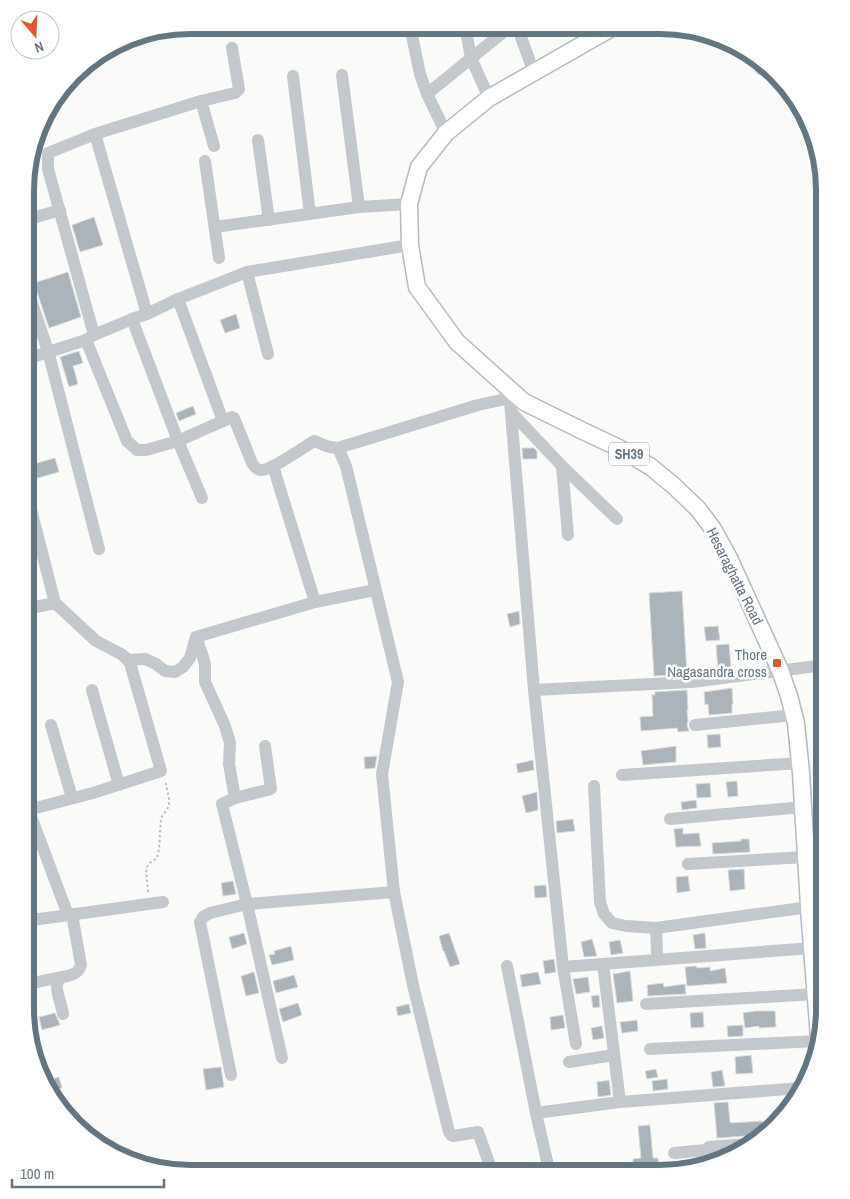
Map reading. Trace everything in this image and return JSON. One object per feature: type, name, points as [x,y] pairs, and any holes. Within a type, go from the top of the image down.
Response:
[{"type":"main road","name":"Hesaraghatta Road","points":[[600,34],[489,98],[446,134],[419,168],[409,204],[410,245],[417,287],[457,342],[510,394],[582,432],[619,448],[651,467],[698,509],[713,529],[729,558],[780,670],[794,715],[800,763],[816,994]]},
{"type":"street","points":[[412,34],[420,74],[427,94],[446,134]]},
{"type":"street","points":[[467,34],[471,58],[489,98]]},
{"type":"street","points":[[427,94],[501,34]]},
{"type":"street","points":[[519,34],[534,73]]},
{"type":"street","points":[[232,48],[239,89],[235,93],[201,101],[95,134],[48,153],[48,169],[60,210],[90,338],[127,441],[137,450],[146,450],[178,440],[229,418],[234,418],[252,463],[260,470],[273,466],[314,441],[330,448],[338,448],[510,394],[534,690],[563,967],[576,1044]]},
{"type":"street","points":[[342,75],[359,207]]},
{"type":"street","points":[[294,76],[310,214]]},
{"type":"street","points":[[201,101],[214,146]]},
{"type":"street","points":[[95,134],[146,314]]},
{"type":"street","points":[[258,140],[269,220]]},
{"type":"street","points":[[205,161],[219,258]]},
{"type":"street","points":[[215,227],[359,207],[409,204]]},
{"type":"street","points":[[34,218],[60,210]]},
{"type":"street","points":[[34,356],[90,338],[178,299],[247,272],[410,245]]},
{"type":"street","points":[[247,272],[268,354]]},
{"type":"street","points":[[178,299],[223,421]]},
{"type":"street","points":[[34,309],[48,351],[100,549]]},
{"type":"street","points":[[132,319],[202,498]]},
{"type":"street","points":[[511,412],[562,466],[617,519]]},
{"type":"street","points":[[338,448],[346,466],[398,682],[382,774],[394,892],[413,985],[450,1135],[478,1132],[490,1165]]},
{"type":"street","points":[[273,466],[315,602]]},
{"type":"street","points":[[562,466],[568,535]]},
{"type":"street","points":[[34,521],[55,603],[96,641],[121,654],[130,663],[160,772],[72,798],[34,805]]},
{"type":"street","points":[[196,637],[315,602],[375,590]]},
{"type":"street","points":[[34,607],[55,603]]},
{"type":"street","points":[[128,660],[145,660],[156,664],[165,671],[175,672],[183,667],[190,658],[196,637]]},
{"type":"street","points":[[196,637],[205,664],[205,682],[230,743],[229,764],[235,798]]},
{"type":"street","points":[[534,690],[692,682],[816,666]]},
{"type":"street","points":[[92,690],[119,785]]},
{"type":"street","points":[[695,726],[794,715]]},
{"type":"street","points":[[51,725],[72,798]]},
{"type":"street","points":[[265,746],[271,790],[235,798],[222,804],[282,1058]]},
{"type":"street","points":[[622,775],[800,763]]},
{"type":"street","points":[[594,786],[600,902],[604,914],[612,923],[656,928],[809,907]]},
{"type":"street","points":[[670,819],[803,807]]},
{"type":"street","points":[[34,824],[70,914],[81,965],[75,974],[34,983]]},
{"type":"street","points":[[688,864],[806,857]]},
{"type":"street","points":[[232,1075],[200,922],[203,917],[210,913],[247,904],[394,892]]},
{"type":"street","points":[[34,919],[156,903]]},
{"type":"street","points":[[656,928],[657,952]]},
{"type":"street","points":[[563,967],[812,948]]},
{"type":"street","points":[[603,964],[620,1102]]},
{"type":"street","points":[[507,966],[548,1165]]},
{"type":"street","points":[[61,977],[56,986],[64,1014]]},
{"type":"street","points":[[646,1004],[816,994]]},
{"type":"street","points":[[650,1050],[812,1041]]},
{"type":"street","points":[[569,1062],[614,1055]]},
{"type":"street","points":[[536,1113],[620,1102],[794,1089]]},
{"type":"street","points":[[674,1153],[737,1145]]},
{"type":"street","points":[[706,1150],[706,1158]]},
{"type":"path","points":[[156,903],[146,868],[157,858],[161,818],[169,806],[168,791],[160,772]]},
{"type":"building","points":[[94,217],[103,245],[80,252],[72,225]]},
{"type":"building","points":[[68,272],[81,317],[49,328],[34,283]]},
{"type":"building","points":[[236,314],[240,328],[225,333],[220,320]]},
{"type":"building","points":[[79,351],[83,363],[73,366],[78,384],[69,387],[60,357]]},
{"type":"building","points":[[193,406],[196,414],[179,421],[176,413]]},
{"type":"building","points":[[522,448],[534,448],[537,451],[537,459],[523,459]]},
{"type":"building","points":[[55,458],[59,472],[34,479],[34,464]]},
{"type":"building","points":[[682,591],[687,674],[654,676],[649,593]]},
{"type":"building","points":[[519,611],[520,624],[510,627],[507,614]]},
{"type":"building","points":[[718,626],[720,640],[706,641],[704,627]]},
{"type":"building","points":[[729,644],[731,668],[718,670],[716,645]]},
{"type":"building","points":[[732,688],[732,713],[709,715],[708,704],[705,705],[704,692]]},
{"type":"building","points":[[687,690],[687,725],[689,731],[678,732],[677,728],[641,731],[640,717],[653,716],[652,695],[655,695],[655,692]]},
{"type":"building","points":[[720,734],[721,747],[708,748],[707,735]]},
{"type":"building","points":[[676,746],[676,762],[643,765],[641,751]]},
{"type":"building","points":[[377,756],[375,768],[365,769],[364,757]]},
{"type":"building","points":[[533,760],[534,770],[518,773],[516,764]]},
{"type":"building","points":[[737,781],[738,796],[728,797],[726,782]]},
{"type":"building","points":[[710,783],[711,797],[697,798],[696,784]]},
{"type":"building","points":[[537,792],[538,810],[526,813],[522,796]]},
{"type":"building","points":[[696,800],[697,808],[682,810],[681,802]]},
{"type":"building","points":[[573,819],[575,831],[557,833],[556,821]]},
{"type":"building","points":[[683,828],[683,834],[699,833],[701,846],[676,847],[674,829]]},
{"type":"building","points":[[741,839],[749,839],[750,852],[713,854],[712,843],[741,841]]},
{"type":"building","points":[[744,869],[745,889],[730,891],[728,870]]},
{"type":"building","points":[[688,876],[690,891],[677,893],[676,877]]},
{"type":"building","points":[[233,881],[236,894],[223,896],[221,883]]},
{"type":"building","points":[[546,885],[547,897],[535,898],[534,886]]},
{"type":"building","points":[[244,933],[247,944],[232,949],[229,937]]},
{"type":"building","points":[[449,933],[460,964],[450,967],[439,936]]},
{"type":"building","points":[[705,933],[706,948],[695,949],[693,935]]},
{"type":"building","points":[[592,939],[597,956],[584,957],[581,942]]},
{"type":"building","points":[[620,940],[623,953],[611,955],[609,942]]},
{"type":"building","points":[[291,946],[294,960],[272,965],[269,955],[275,954],[274,951]]},
{"type":"building","points":[[554,959],[556,972],[545,974],[543,961]]},
{"type":"building","points":[[696,966],[697,968],[710,967],[710,971],[725,968],[727,983],[687,986],[685,967]]},
{"type":"building","points":[[630,971],[633,1001],[617,1003],[613,974]]},
{"type":"building","points":[[254,972],[259,993],[246,996],[241,976]]},
{"type":"building","points":[[538,972],[541,984],[522,987],[520,975]]},
{"type":"building","points":[[294,975],[298,987],[276,993],[273,981]]},
{"type":"building","points":[[588,977],[590,992],[576,994],[573,979]]},
{"type":"building","points":[[663,983],[664,987],[685,984],[686,994],[648,996],[647,985]]},
{"type":"building","points":[[599,995],[600,1007],[593,1008],[591,996]]},
{"type":"building","points":[[298,1003],[302,1015],[283,1022],[279,1009]]},
{"type":"building","points":[[409,1004],[411,1013],[398,1016],[396,1007]]},
{"type":"building","points":[[775,1011],[776,1027],[759,1028],[759,1026],[745,1028],[743,1013]]},
{"type":"building","points":[[703,1012],[704,1027],[691,1028],[690,1013]]},
{"type":"building","points":[[55,1013],[60,1025],[42,1030],[39,1017]]},
{"type":"building","points":[[563,1015],[565,1028],[551,1030],[550,1017]]},
{"type":"building","points":[[637,1020],[638,1031],[622,1033],[620,1022]]},
{"type":"building","points":[[743,1025],[743,1036],[728,1037],[727,1026]]},
{"type":"building","points":[[602,1026],[604,1038],[593,1040],[591,1028]]},
{"type":"building","points":[[751,1055],[753,1073],[736,1074],[735,1057]]},
{"type":"building","points":[[221,1067],[224,1087],[206,1090],[203,1069]]},
{"type":"building","points":[[656,1069],[658,1077],[647,1079],[645,1071]]},
{"type":"building","points":[[722,1070],[725,1086],[713,1087],[711,1072]]},
{"type":"building","points":[[59,1077],[62,1088],[56,1090],[51,1079]]},
{"type":"building","points":[[667,1079],[668,1089],[653,1091],[652,1081]]},
{"type":"building","points":[[609,1080],[611,1095],[598,1097],[597,1082]]},
{"type":"building","points":[[728,1102],[731,1123],[762,1121],[763,1126],[750,1137],[717,1138],[714,1103]]},
{"type":"building","points":[[650,1125],[653,1158],[658,1158],[659,1165],[633,1165],[633,1159],[641,1158],[638,1126]]},
{"type":"place","name":"Thore Nagasandra cross","points":[[777,663]]}]
